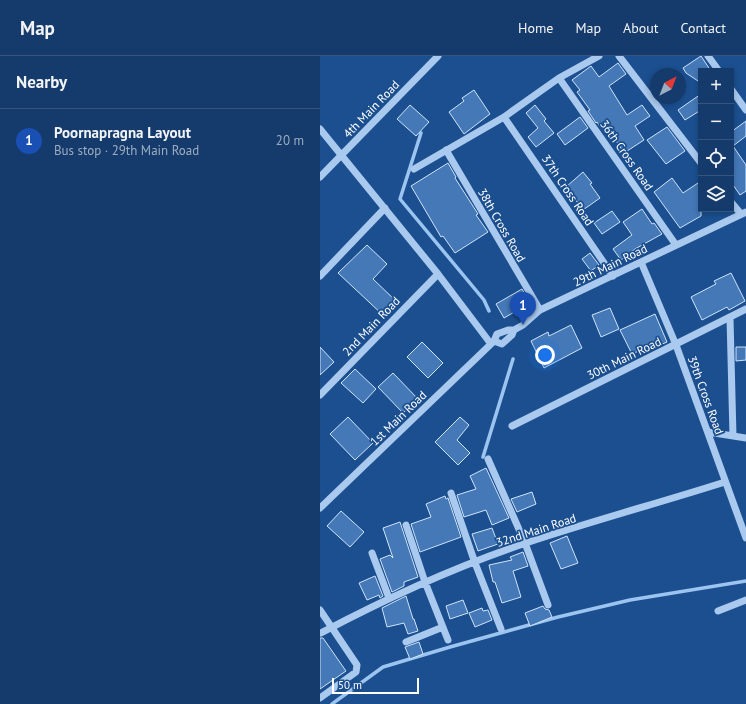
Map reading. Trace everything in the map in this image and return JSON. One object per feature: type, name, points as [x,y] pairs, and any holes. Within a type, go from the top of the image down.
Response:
[{"type":"street","name":"4th Main Road","points":[[320,177],[438,56]]},
{"type":"street","points":[[414,169],[504,117],[559,78],[599,56]]},
{"type":"street","points":[[619,56],[698,159]]},
{"type":"street","points":[[708,56],[717,68]]},
{"type":"street","name":"36th Cross Road","points":[[559,78],[676,245]]},
{"type":"street","points":[[734,92],[746,110]]},
{"type":"street","name":"37th Cross Road","points":[[504,117],[613,276]]},
{"type":"street","points":[[320,129],[493,342]]},
{"type":"street","name":"38th Cross Road","points":[[446,150],[540,310]]},
{"type":"street","points":[[734,205],[743,213]]},
{"type":"street","points":[[320,276],[385,208]]},
{"type":"street","name":"29th Main Road","points":[[493,342],[502,344],[512,335],[514,330],[523,325],[540,310],[743,213]]},
{"type":"street","name":"39th Cross Road","points":[[641,262],[676,345],[746,538]]},
{"type":"street","name":"2nd Main Road","points":[[320,394],[438,274]]},
{"type":"street","name":"30th Main Road","points":[[512,426],[746,309]]},
{"type":"street","points":[[730,318],[733,436]]},
{"type":"street","name":"1st Main Road","points":[[320,508],[493,342]]},
{"type":"street","points":[[708,432],[746,438]]},
{"type":"street","points":[[488,459],[525,543],[548,605]]},
{"type":"street","name":"32nd Main Road","points":[[321,633],[360,612],[425,582],[525,543],[725,482]]},
{"type":"street","points":[[452,493],[474,563],[501,628]]},
{"type":"street","points":[[406,525],[425,582],[448,640]]},
{"type":"street","points":[[372,553],[389,598]]},
{"type":"street","points":[[718,611],[746,600]]},
{"type":"street","points":[[320,610],[357,665],[358,669],[320,698]]},
{"type":"street","points":[[406,642],[442,627]]},
{"type":"building","points":[[701,56],[709,68],[698,68],[698,81],[686,73],[686,68],[683,68]]},
{"type":"building","points":[[618,63],[626,74],[609,86],[627,115],[642,105],[650,116],[635,126],[644,140],[624,153],[606,125],[601,128],[597,122],[596,123],[588,111],[590,110],[577,92],[580,90],[572,80],[591,66],[599,77]]},
{"type":"building","points":[[474,90],[490,114],[464,134],[449,112],[464,101],[462,98]]},
{"type":"building","points":[[698,96],[698,112],[685,120],[678,110]]},
{"type":"building","points":[[410,105],[429,122],[416,136],[397,119]]},
{"type":"building","points":[[535,105],[546,119],[544,121],[554,133],[536,147],[528,137],[538,128],[526,113]]},
{"type":"building","points":[[580,117],[588,128],[565,145],[557,134]]},
{"type":"building","points":[[746,121],[746,136],[734,145],[734,140],[734,130]]},
{"type":"building","points":[[667,127],[685,151],[666,164],[647,140]]},
{"type":"building","points":[[734,147],[746,165],[746,191],[740,195],[734,186]]},
{"type":"building","points":[[448,163],[456,177],[455,178],[478,214],[476,215],[488,232],[455,253],[443,236],[441,237],[411,186]]},
{"type":"building","points":[[583,172],[592,183],[590,184],[600,198],[583,210],[566,187]]},
{"type":"building","points":[[672,178],[683,193],[698,183],[698,212],[701,212],[701,216],[680,228],[654,192]]},
{"type":"building","points":[[642,209],[652,224],[654,223],[662,234],[635,249],[621,260],[613,249],[632,235],[623,222]]},
{"type":"building","points":[[612,211],[620,222],[602,234],[594,223]]},
{"type":"building","points":[[367,245],[387,264],[373,279],[398,303],[385,317],[338,273]]},
{"type":"building","points":[[590,253],[599,265],[591,271],[582,259]]},
{"type":"building","points":[[731,273],[745,301],[729,310],[727,307],[702,320],[691,297],[716,284],[714,281]]},
{"type":"building","points":[[522,289],[530,303],[504,318],[496,304]]},
{"type":"building","points":[[610,308],[619,329],[601,337],[592,315]]},
{"type":"building","points":[[655,314],[667,342],[653,348],[652,345],[632,354],[620,330]]},
{"type":"building","points":[[571,325],[582,348],[544,368],[531,341],[548,332],[549,336]]},
{"type":"building","points":[[422,342],[443,363],[428,378],[407,357]]},
{"type":"building","points":[[320,347],[334,362],[320,375]]},
{"type":"building","points":[[736,347],[746,347],[746,360],[736,361]]},
{"type":"building","points":[[355,369],[376,389],[363,403],[341,383]]},
{"type":"building","points":[[393,373],[418,399],[403,413],[378,387]]},
{"type":"building","points":[[348,417],[373,443],[355,460],[330,434]]},
{"type":"building","points":[[460,417],[469,425],[457,440],[470,453],[458,465],[435,442]]},
{"type":"building","points":[[486,468],[509,518],[492,525],[486,510],[464,517],[457,495],[476,489],[470,476]]},
{"type":"building","points":[[532,492],[536,504],[517,512],[511,499]]},
{"type":"building","points":[[445,496],[446,499],[448,498],[461,537],[420,552],[411,524],[431,517],[426,504]]},
{"type":"building","points":[[341,511],[364,532],[350,547],[327,526]]},
{"type":"building","points":[[400,522],[418,577],[404,582],[404,586],[392,592],[380,559],[390,555],[393,558],[383,528]]},
{"type":"building","points":[[492,528],[498,544],[478,551],[472,534]]},
{"type":"building","points":[[567,536],[578,563],[561,569],[550,543]]},
{"type":"building","points":[[523,552],[528,566],[513,571],[521,597],[502,603],[495,582],[493,582],[489,565],[512,560],[510,557]]},
{"type":"building","points":[[375,576],[383,596],[380,598],[379,595],[367,600],[359,583]]},
{"type":"building","points":[[406,596],[418,631],[408,634],[404,623],[387,627],[382,608]]},
{"type":"building","points":[[463,600],[468,613],[450,619],[446,606]]},
{"type":"building","points":[[543,606],[545,609],[549,610],[552,617],[530,626],[525,613]]},
{"type":"building","points":[[482,608],[483,611],[488,610],[492,620],[475,627],[469,613]]},
{"type":"building","points":[[320,638],[323,638],[346,671],[320,689]]},
{"type":"building","points":[[419,642],[423,654],[410,659],[405,647]]},
{"type":"waterway","points":[[421,133],[400,199],[484,300],[489,311]]},
{"type":"waterway","points":[[483,457],[513,359]]},
{"type":"waterway","points":[[332,704],[383,667],[450,647],[558,617],[630,600],[746,581]]},
{"type":"place","name":"Poornapragna Layout","points":[[523,325]]}]
